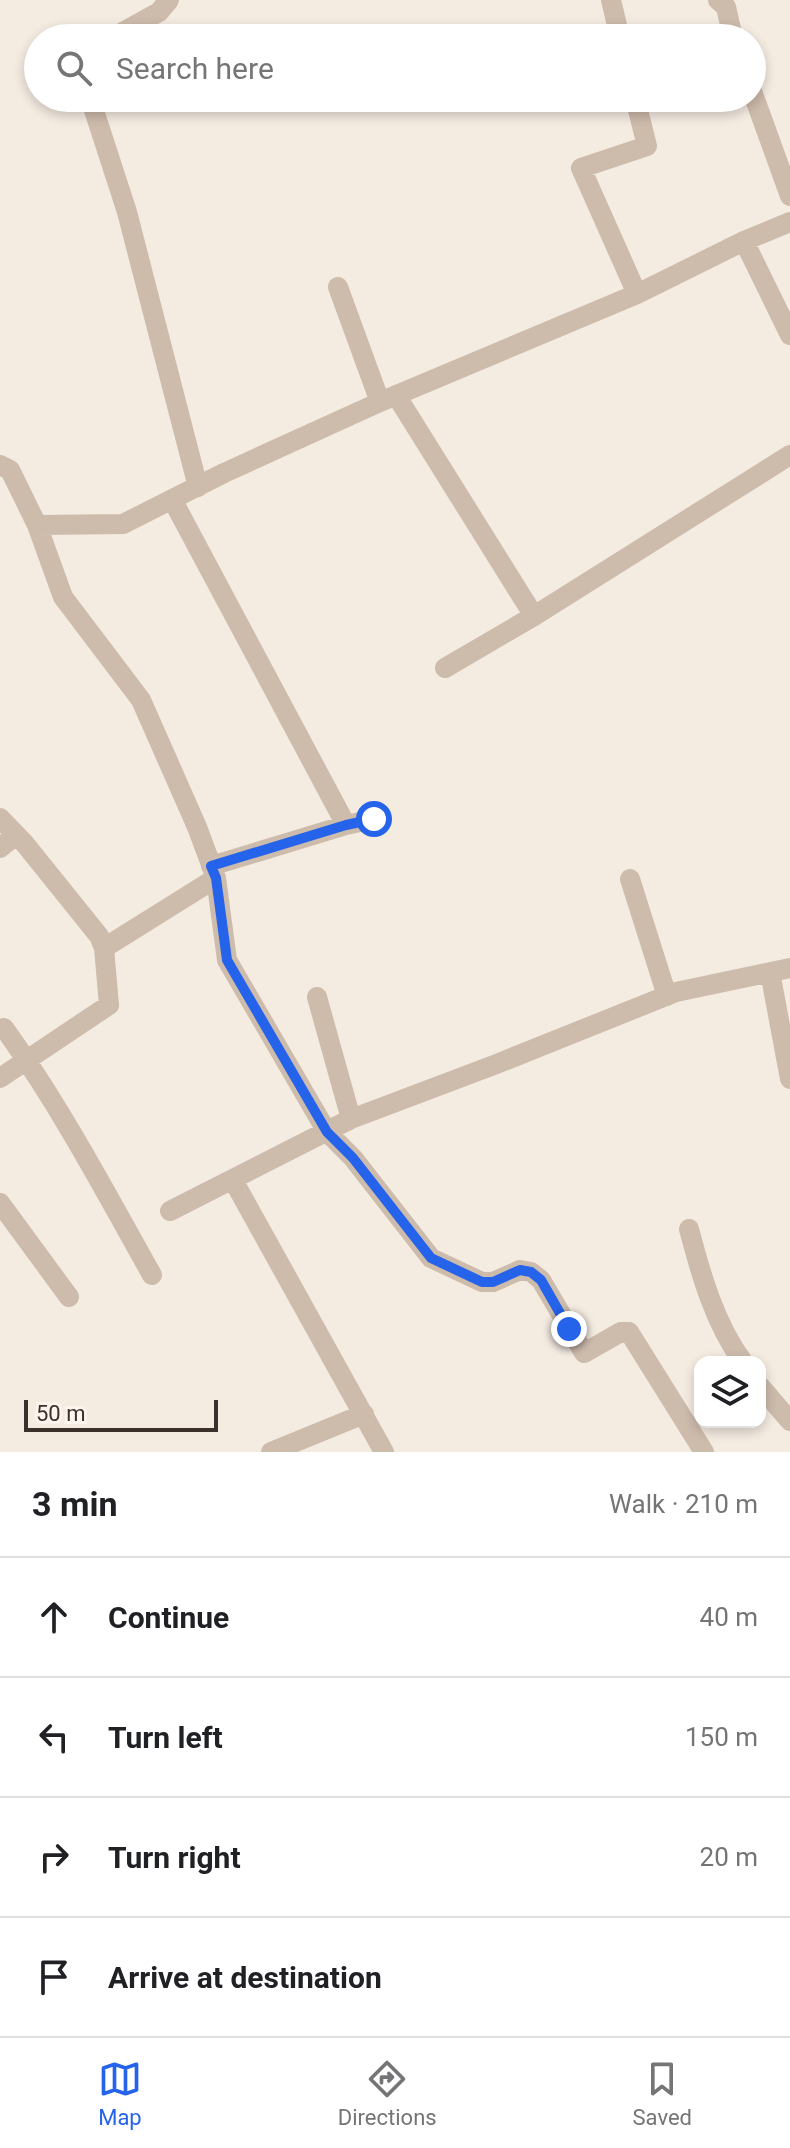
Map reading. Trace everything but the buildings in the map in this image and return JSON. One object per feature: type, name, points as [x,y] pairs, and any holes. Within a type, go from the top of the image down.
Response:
[{"type":"street","points":[[137,24],[159,12],[169,0]]},
{"type":"street","points":[[611,0],[617,24]]},
{"type":"street","points":[[718,0],[726,7],[730,24]]},
{"type":"street","points":[[95,112],[127,212],[198,487]]},
{"type":"street","points":[[637,294],[581,168],[647,146],[638,112]]},
{"type":"street","points":[[760,112],[790,196]]},
{"type":"street","points":[[37,525],[123,524],[388,398],[637,294],[790,222]]},
{"type":"street","points":[[744,241],[790,335]]},
{"type":"street","points":[[338,287],[388,398],[534,616]]},
{"type":"street","points":[[445,668],[534,616],[790,455]]},
{"type":"street","points":[[0,465],[10,470],[37,525],[63,597],[141,700],[214,872],[227,960],[327,1132],[353,1158],[431,1258],[482,1282],[493,1282],[520,1270],[531,1272],[541,1280],[584,1353],[621,1332],[629,1332],[704,1452]]},
{"type":"street","points":[[172,499],[346,825]]},
{"type":"street","points":[[0,818],[8,841],[93,927],[104,948],[109,1005],[0,1078]]},
{"type":"street","points":[[104,948],[214,872],[346,825],[374,819]]},
{"type":"street","points":[[630,879],[667,996]]},
{"type":"street","points":[[170,1211],[351,1119],[667,996],[780,970],[790,1079]]},
{"type":"street","points":[[317,997],[351,1119]]},
{"type":"street","points":[[4,1028],[28,1060],[152,1275]]},
{"type":"street","points":[[233,1180],[384,1452]]},
{"type":"street","points":[[0,1203],[69,1297]]},
{"type":"street","points":[[689,1229],[699,1266],[727,1337],[739,1356]]},
{"type":"street","points":[[766,1393],[790,1421]]},
{"type":"street","points":[[271,1452],[364,1414]]},
{"type":"route","points":[[374,819],[211,866],[216,878],[227,960],[327,1132],[353,1158],[431,1258],[482,1282],[493,1282],[520,1270],[531,1272],[541,1280],[569,1329]]}]
